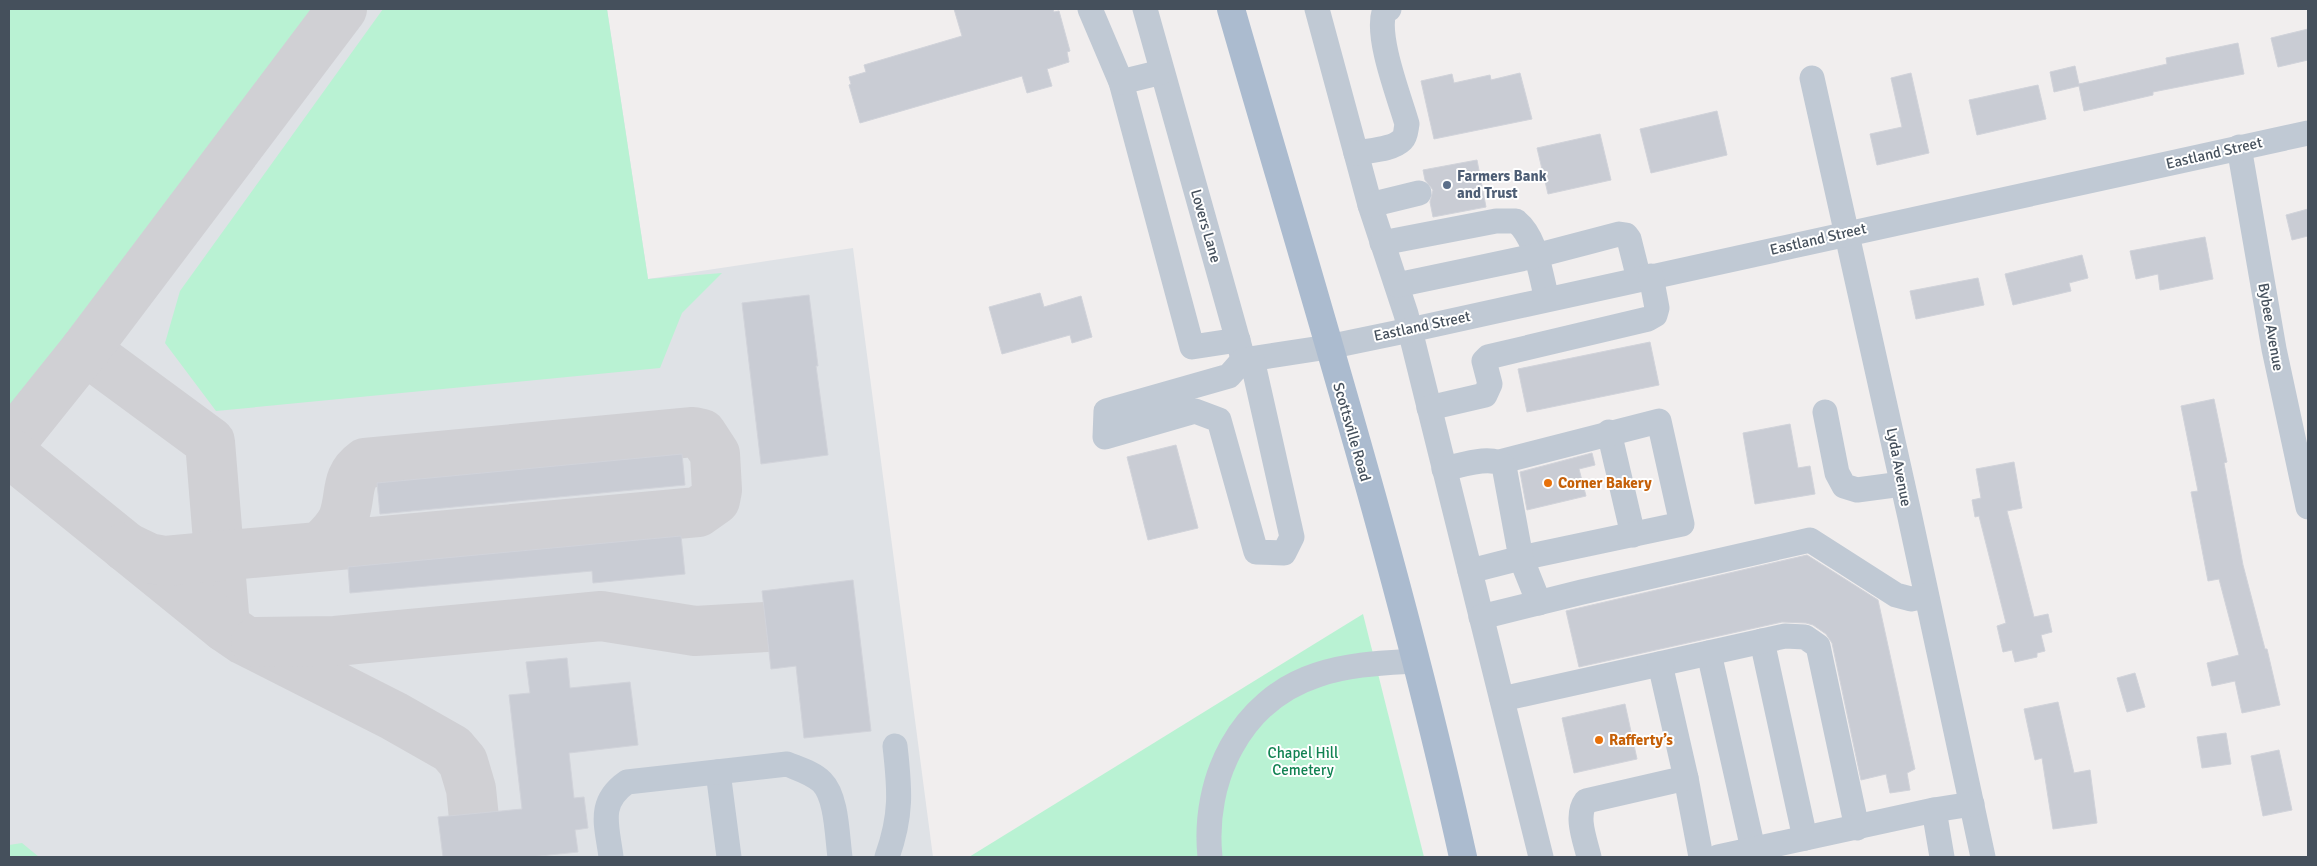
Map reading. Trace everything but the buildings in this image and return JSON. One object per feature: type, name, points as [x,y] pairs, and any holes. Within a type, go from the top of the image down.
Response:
[{"type":"main road","name":"Scottsville Road","points":[[1231,9],[1416,661],[1463,857]]},
{"type":"street","points":[[1090,9],[1121,82],[1192,347],[1244,353],[1328,346]]},
{"type":"street","name":"Lovers Lane","points":[[1145,9],[1244,353],[1292,537],[1284,553],[1256,552],[1219,420],[1195,411],[1105,436],[1106,411],[1228,376],[1244,353]]},
{"type":"street","points":[[1317,9],[1370,205],[1398,286],[1410,330],[1541,857]]},
{"type":"street","points":[[1356,153],[1392,146],[1405,136],[1407,124],[1383,38],[1381,22],[1384,12],[1389,9]]},
{"type":"street","points":[[1121,82],[1162,72]]},
{"type":"street","name":"Lyda Avenue","points":[[1812,78],[1983,857]]},
{"type":"street","name":"Eastland Street","points":[[1328,346],[1410,330],[2308,133]]},
{"type":"street","name":"Bybee Avenue","points":[[2239,147],[2274,349],[2308,507]]},
{"type":"street","points":[[1370,205],[1419,193]]},
{"type":"street","points":[[1382,243],[1496,221],[1516,221],[1526,229],[1546,299]]},
{"type":"street","points":[[1398,286],[1535,256],[1620,234],[1626,235],[1629,239],[1657,308],[1654,315],[1648,318],[1488,357],[1484,361],[1490,384],[1485,395],[1429,408]]},
{"type":"street","points":[[1825,412],[1837,473],[1844,486],[1857,490],[1902,484]]},
{"type":"street","points":[[1470,571],[1682,524],[1659,421],[1609,432],[1499,462]]},
{"type":"street","points":[[1609,432],[1632,535]]},
{"type":"street","points":[[1444,469],[1490,460],[1499,462],[1504,466],[1522,558],[1539,603]]},
{"type":"street","points":[[1481,618],[1810,540],[1896,595],[1912,598],[1926,596]]},
{"type":"street","points":[[1502,699],[1785,636],[1805,638],[1818,646],[1857,828]]},
{"type":"street","points":[[1762,641],[1797,846]]},
{"type":"street","points":[[1708,653],[1753,849]]},
{"type":"street","points":[[1210,857],[1210,817],[1216,780],[1231,746],[1255,715],[1284,690],[1317,675],[1364,665],[1416,661]]},
{"type":"street","points":[[1660,664],[1702,857]]},
{"type":"street","points":[[886,857],[895,833],[900,807],[895,746]]},
{"type":"street","points":[[610,857],[605,814],[608,801],[615,790],[627,782],[787,764],[808,772],[823,783],[833,803],[840,857]]},
{"type":"street","points":[[718,772],[729,857]]},
{"type":"street","points":[[1589,857],[1581,819],[1581,808],[1586,801],[1686,778]]},
{"type":"street","points":[[1718,857],[1753,849],[1797,846],[1857,828],[1934,810],[1972,804]]},
{"type":"street","points":[[1934,810],[1942,857]]},
{"type":"shaded area","points":[[9,9],[607,9],[648,279],[853,248],[933,857],[9,857]]},
{"type":"green space","points":[[9,9],[311,9],[247,109],[100,297],[9,409]]},
{"type":"green space","points":[[383,9],[607,9],[648,279],[722,273],[682,313],[660,368],[216,411],[165,343],[180,291]]},
{"type":"green space","name":"Chapel Hill Cemetery","points":[[1363,614],[1424,857],[969,857]]},
{"type":"green space","points":[[22,843],[39,857],[9,857],[9,845]]},
{"type":"taxiway","points":[[9,445],[85,350],[342,9]]},
{"type":"taxiway","points":[[85,350],[210,442],[225,627],[244,640],[394,716],[452,749],[463,762],[471,789],[478,857]]},
{"type":"taxiway","points":[[126,547],[149,558],[165,561],[698,512],[715,500],[717,490],[715,454],[702,434],[693,432],[365,463],[358,469],[351,481],[346,511],[341,523],[321,546]]},
{"type":"taxiway","points":[[9,452],[225,627]]},
{"type":"taxiway","points":[[256,642],[335,641],[601,616],[695,631],[766,627]]},
{"type":"place","name":"Farmers Bank and Trust","points":[[1447,185]]},
{"type":"place","name":"Corner Bakery","points":[[1548,483]]},
{"type":"place","name":"Rafferty’s","points":[[1599,740]]}]
